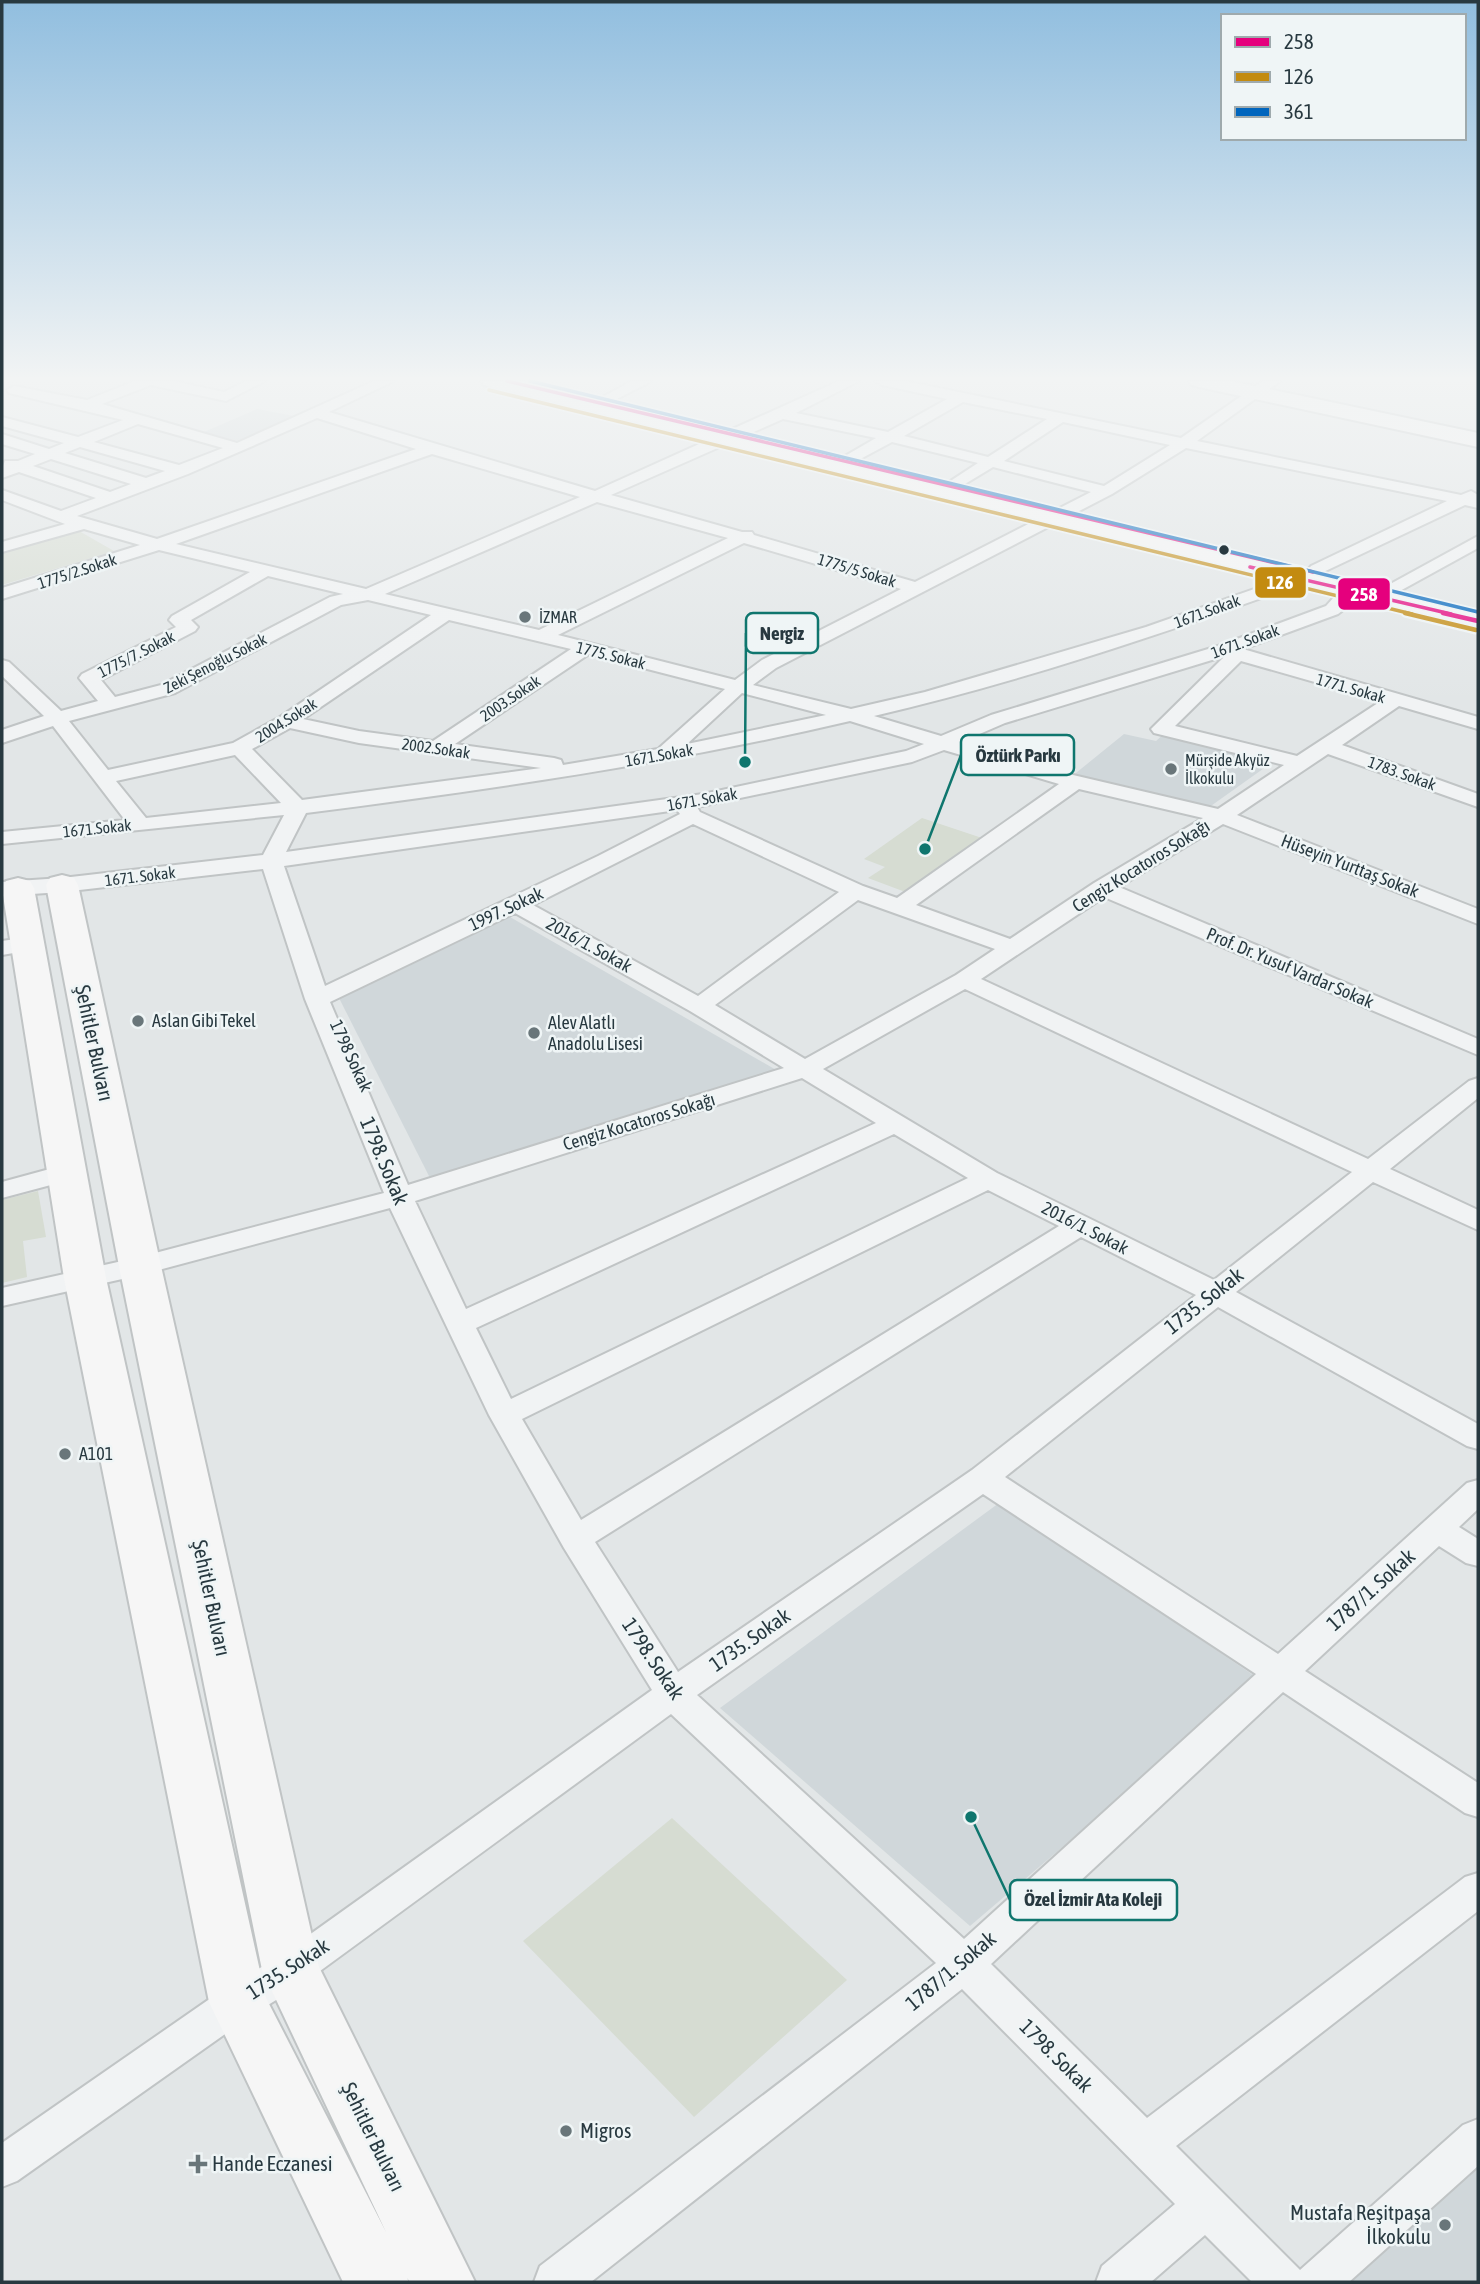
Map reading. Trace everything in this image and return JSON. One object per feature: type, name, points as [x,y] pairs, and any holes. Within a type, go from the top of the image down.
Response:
[{"type":"street","points":[[82,488],[112,498]]},
{"type":"street","points":[[61,517],[138,488]]},
{"type":"street","name":"1775/2.Sokak","points":[[2,594],[158,545],[321,488]]},
{"type":"street","name":"1775/5 Sokak","points":[[563,488],[746,537],[915,588]]},
{"type":"street","name":"Zeki Şenoğlu Sokak","points":[[2,737],[57,718],[168,689],[336,601],[367,595],[616,488]]},
{"type":"street","points":[[947,488],[1478,621]]},
{"type":"street","points":[[964,488],[1060,515]]},
{"type":"street","points":[[1093,488],[1106,491]]},
{"type":"street","points":[[662,755],[738,687],[769,664],[1112,488]]},
{"type":"street","points":[[1420,488],[1474,498]]},
{"type":"street","name":"1775. Sokak","points":[[2,495],[61,517],[158,545],[541,636],[853,716],[1076,782],[1221,816]]},
{"type":"street","points":[[1316,579],[1474,498]]},
{"type":"street","points":[[2,547],[84,523]]},
{"type":"street","points":[[541,636],[746,537]]},
{"type":"street","points":[[1392,588],[1478,541]]},
{"type":"street","name":"1775/7. Sokak","points":[[111,704],[89,678],[189,627],[178,620],[265,571]]},
{"type":"street","points":[[1316,579],[1392,588],[1478,608]]},
{"type":"street","name":"1671. Sokak","points":[[27,887],[271,861],[688,809],[912,756],[998,719],[1231,652],[1332,610],[1341,603],[1343,595],[1316,579]]},
{"type":"street","name":"1671.Sokak","points":[[2,838],[195,821],[587,768],[662,755],[853,716],[930,697],[1316,579]]},
{"type":"street","name":"2004.Sokak","points":[[106,777],[239,748],[287,721],[446,614]]},
{"type":"street","name":"2003.Sokak","points":[[436,748],[585,648]]},
{"type":"street","points":[[1231,652],[1161,729],[1300,763]]},
{"type":"street","name":"1771. Sokak","points":[[1231,652],[1478,723]]},
{"type":"street","points":[[2,667],[57,718],[106,777],[139,824]]},
{"type":"street","name":"Cengiz Kocatoros Sokağı","points":[[2,1297],[140,1266],[399,1197],[803,1070],[964,980],[1102,888],[1221,816],[1394,701]]},
{"type":"street","name":"2002.Sokak","points":[[287,721],[359,737],[587,768]]},
{"type":"street","name":"1783. Sokak","points":[[1326,746],[1478,800]]},
{"type":"street","points":[[239,748],[298,808],[271,861]]},
{"type":"street","points":[[899,907],[1076,782]]},
{"type":"street","points":[[688,809],[855,891],[1012,947]]},
{"type":"street","name":"1997. Sokak","points":[[317,999],[515,904],[688,809]]},
{"type":"street","name":"Hüseyin Yurttaş Sokak","points":[[1221,816],[1478,917]]},
{"type":"street","name":"1798. Sokak","points":[[271,861],[317,999],[399,1197],[459,1324],[504,1415],[575,1538],[673,1694],[964,1964],[1283,2282]]},
{"type":"street","points":[[27,887],[15,946],[68,1172],[85,1278],[238,2002],[377,2282]]},
{"type":"street","name":"Şehitler Bulvarı","points":[[27,887],[140,1266],[291,1970],[443,2282]]},
{"type":"street","name":"Prof. Dr. Yusuf Vardar Sokak","points":[[1102,888],[1478,1048]]},
{"type":"street","points":[[699,1006],[855,891]]},
{"type":"street","name":"2016/1. Sokak","points":[[515,904],[699,1006],[988,1179],[1214,1292],[1478,1437]]},
{"type":"street","points":[[964,980],[1478,1221]]},
{"type":"street","name":"1735. Sokak","points":[[2,2166],[238,2002],[291,1970],[673,1694],[983,1478],[1214,1292],[1373,1171],[1478,1086]]},
{"type":"street","points":[[459,1324],[894,1124]]},
{"type":"street","points":[[2,1190],[68,1172]]},
{"type":"street","points":[[504,1415],[988,1179]]},
{"type":"street","points":[[575,1538],[1080,1225]]},
{"type":"street","points":[[983,1478],[1478,1802]]},
{"type":"street","name":"1787/1. Sokak","points":[[556,2282],[964,1964],[1478,1491]]},
{"type":"street","points":[[1438,1530],[1478,1554]]},
{"type":"street","points":[[1144,2145],[1478,1889]]},
{"type":"street","points":[[1317,2282],[1478,2139]]},
{"type":"street","points":[[1118,2282],[1206,2206]]},
{"type":"shaded area","points":[[72,527],[114,551],[2,585],[2,548]]},
{"type":"shaded area","name":"Mürşide Akyüz İlkokulu","points":[[1166,732],[1274,761],[1208,808],[1071,777],[1124,734],[1156,741]]},
{"type":"shaded area","points":[[922,818],[988,840],[908,893],[868,878],[885,867],[864,859]]},
{"type":"shaded area","name":"Alev Alatlı Anadolu Lisesi","points":[[510,917],[778,1071],[431,1180],[337,994]]},
{"type":"shaded area","points":[[38,1191],[46,1237],[23,1241],[27,1277],[2,1283],[2,1200]]},
{"type":"shaded area","points":[[999,1503],[1259,1679],[970,1926],[720,1708]]},
{"type":"shaded area","points":[[672,1818],[847,1980],[694,2117],[523,1941]]},
{"type":"shaded area","name":"Mustafa Reşitpaşa İlkokulu","points":[[1478,2168],[1478,2282],[1345,2282]]},
{"type":"transit line","name":"126","points":[[890,488],[1476,630]]},
{"type":"transit line","name":"258","points":[[957,488],[1313,572]]},
{"type":"transit line","name":"361","points":[[967,488],[1478,612]]},
{"type":"transit line","name":"258","points":[[1250,567],[1478,621]]},
{"type":"place","name":"İZMAR","points":[[525,617]]},
{"type":"place","name":"Nergiz","points":[[745,762]]},
{"type":"place","name":"Mürşide Akyüz İlkokulu","points":[[1171,769]]},
{"type":"place","name":"Öztürk Parkı","points":[[925,849]]},
{"type":"place","name":"Aslan Gibi Tekel","points":[[138,1021]]},
{"type":"place","name":"Alev Alatlı Anadolu Lisesi","points":[[534,1033]]},
{"type":"place","name":"A101","points":[[65,1454]]},
{"type":"place","name":"Özel İzmir Ata Koleji","points":[[971,1817]]},
{"type":"place","name":"Migros","points":[[566,2131]]},
{"type":"place","name":"Hande Eczanesi","points":[[198,2164]]},
{"type":"place","name":"Mustafa Reşitpaşa İlkokulu","points":[[1445,2225]]}]
